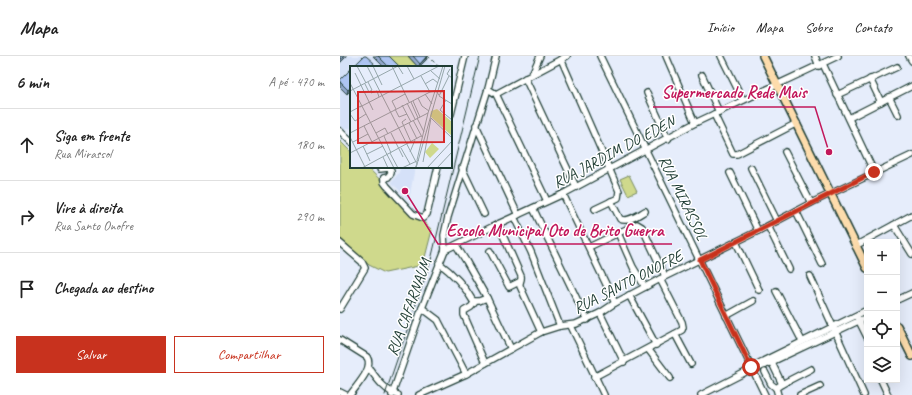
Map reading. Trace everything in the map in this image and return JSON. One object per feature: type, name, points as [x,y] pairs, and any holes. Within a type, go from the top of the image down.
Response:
[{"type":"main road","points":[[763,56],[864,262]]},
{"type":"main road","points":[[900,332],[912,356]]},
{"type":"street","points":[[452,110],[465,56]]},
{"type":"street","name":"RUA CAFARNAUM","points":[[394,395],[422,308],[444,250],[446,226],[462,168],[488,89],[496,56]]},
{"type":"street","points":[[532,74],[540,56]]},
{"type":"street","name":"RUA MIRASSOL","points":[[600,56],[765,395]]},
{"type":"street","points":[[666,56],[695,124]]},
{"type":"street","points":[[721,56],[744,100]]},
{"type":"street","points":[[815,56],[837,95],[874,172]]},
{"type":"street","name":"RUA JARDIM DO EDEN","points":[[444,250],[563,194],[695,124],[838,56]]},
{"type":"street","points":[[909,56],[912,61]]},
{"type":"street","points":[[496,94],[564,57],[619,194],[618,198],[595,209]]},
{"type":"street","points":[[837,95],[897,67]]},
{"type":"street","points":[[702,75],[733,154],[737,154],[797,123]]},
{"type":"street","points":[[525,78],[576,187]]},
{"type":"street","points":[[870,79],[881,102]]},
{"type":"street","points":[[848,118],[889,97],[912,88]]},
{"type":"street","points":[[488,89],[496,94],[547,201]]},
{"type":"street","points":[[647,93],[668,139]]},
{"type":"street","points":[[889,97],[898,116]]},
{"type":"street","points":[[476,125],[516,216],[560,326]]},
{"type":"street","points":[[340,131],[350,141]]},
{"type":"street","points":[[785,152],[811,203]]},
{"type":"street","name":"RUA SANTO ONOFRE","points":[[419,395],[429,393],[466,374],[541,332],[560,326],[571,326],[587,320],[665,276],[912,154]]},
{"type":"street","points":[[384,178],[388,177],[391,170],[388,168],[379,168],[380,174],[384,178],[384,182],[387,186],[413,214],[423,218],[427,214],[438,168]]},
{"type":"street","points":[[462,168],[484,214]]},
{"type":"street","points":[[751,168],[777,221]]},
{"type":"street","points":[[730,173],[758,231]]},
{"type":"street","points":[[563,194],[615,303]]},
{"type":"street","points":[[612,201],[620,220],[622,221],[645,211]]},
{"type":"street","points":[[533,208],[587,320]]},
{"type":"street","points":[[796,211],[822,264]]},
{"type":"street","points":[[855,246],[912,215]]},
{"type":"street","points":[[490,251],[509,288],[519,282],[522,276],[498,224]]},
{"type":"street","points":[[589,248],[634,224],[640,225],[665,276]]},
{"type":"street","points":[[894,225],[912,254]]},
{"type":"street","points":[[768,226],[789,269]]},
{"type":"street","points":[[618,233],[633,266],[645,287]]},
{"type":"street","points":[[736,242],[759,290]]},
{"type":"street","points":[[340,243],[364,265],[363,272],[340,308]]},
{"type":"street","points":[[456,245],[487,298],[511,349]]},
{"type":"street","points":[[439,263],[453,273],[475,302]]},
{"type":"street","points":[[810,276],[864,395]]},
{"type":"street","points":[[594,377],[682,330],[683,325],[660,279]]},
{"type":"street","points":[[519,282],[541,332]]},
{"type":"street","points":[[776,291],[802,341]]},
{"type":"street","points":[[900,299],[912,293]]},
{"type":"street","points":[[629,295],[656,345]]},
{"type":"street","points":[[485,363],[464,315],[464,311],[471,307],[475,302],[487,298]]},
{"type":"street","points":[[726,316],[752,301]]},
{"type":"street","points":[[422,308],[438,320],[466,374]]},
{"type":"street","points":[[752,370],[802,341],[858,318],[866,311]]},
{"type":"street","points":[[600,313],[624,362]]},
{"type":"street","points":[[858,318],[864,317]]},
{"type":"street","points":[[858,318],[864,331]]},
{"type":"street","points":[[571,326],[594,377],[604,395]]},
{"type":"street","points":[[701,395],[744,373],[772,363],[834,329]]},
{"type":"street","points":[[675,334],[691,364]]},
{"type":"street","points":[[340,340],[367,357],[369,360],[369,368],[350,395]]},
{"type":"street","points":[[648,349],[670,378]]},
{"type":"street","points":[[772,363],[782,384]]},
{"type":"street","points":[[369,368],[384,387],[394,395]]},
{"type":"street","points":[[776,388],[811,369]]},
{"type":"street","points":[[765,372],[771,384],[776,388],[778,395]]},
{"type":"street","points":[[882,383],[888,395]]},
{"type":"street","points":[[800,395],[820,386]]},
{"type":"street","points":[[340,392],[346,395]]},
{"type":"path","points":[[428,56],[438,66]]},
{"type":"shaded area","points":[[340,56],[424,56],[434,66],[350,66],[350,128],[344,129],[340,125]]},
{"type":"shaded area","points":[[400,168],[415,168],[409,200],[391,182],[399,173]]},
{"type":"green space","points":[[385,56],[408,56],[417,66],[394,66]]},
{"type":"green space","points":[[340,141],[350,151],[350,168],[368,168],[432,230],[423,265],[385,273],[369,265],[340,238]]},
{"type":"green space","points":[[629,175],[637,191],[628,195],[620,179]]},
{"type":"building","points":[[364,56],[374,63],[372,66],[354,66]]},
{"type":"building","points":[[378,56],[389,56],[399,66],[388,66]]},
{"type":"building","points":[[413,56],[427,56],[420,64]]},
{"type":"building","points":[[350,70],[350,88],[348,90],[340,82],[340,80]]},
{"type":"tram line","points":[[385,395],[431,260],[480,56]]},
{"type":"place","name":"Supermercado Rede Mais","points":[[829,152]]},
{"type":"place","name":"Escola Municipal Oto de Brito Guerra","points":[[405,191]]},
{"type":"route","points":[[751,367],[700,260],[874,172]]}]
